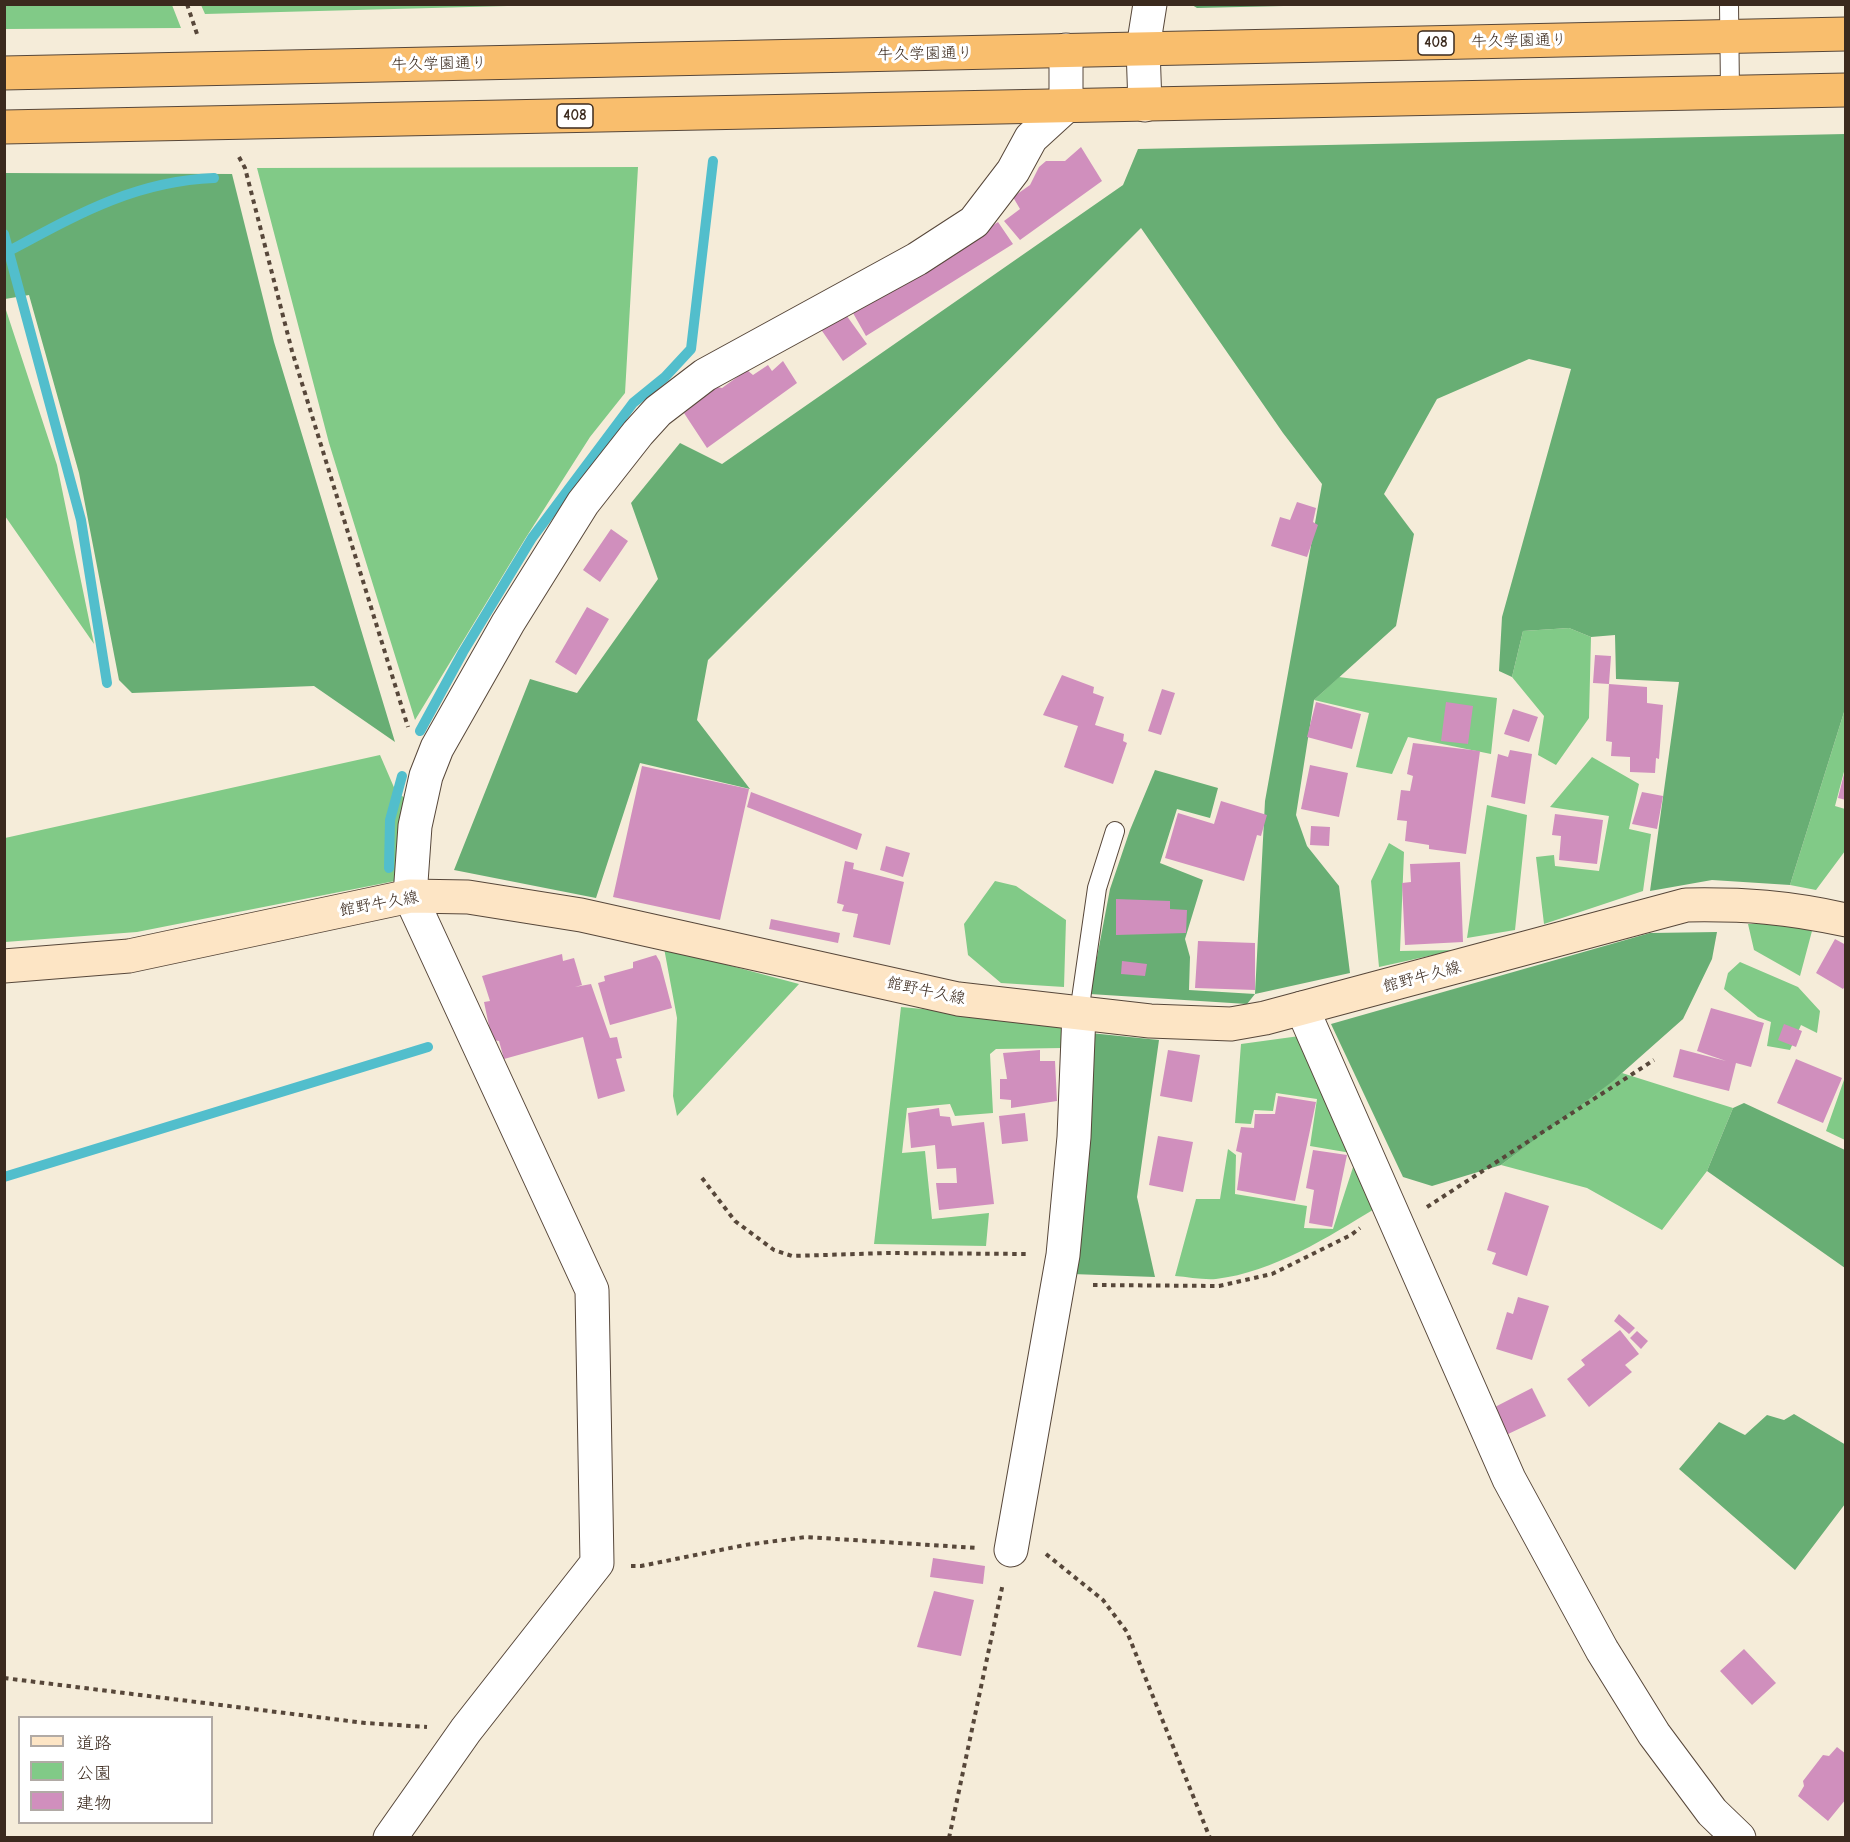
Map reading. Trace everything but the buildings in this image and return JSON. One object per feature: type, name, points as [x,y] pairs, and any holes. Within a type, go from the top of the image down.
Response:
[{"type":"highway","name":"牛久学園通り","points":[[4,73],[1066,51],[1729,20],[1845,34]]},
{"type":"highway","name":"408","points":[[4,127],[1845,90]]},
{"type":"main road","name":"館野牛久線","points":[[4,966],[129,956],[411,896],[468,897],[581,915],[958,999],[1150,1021],[1231,1024],[1265,1018],[1686,905],[1744,904],[1793,908],[1845,920]]},
{"type":"street","points":[[1145,105],[1143,48],[1150,4]]},
{"type":"street","points":[[390,1838],[466,1730],[597,1563],[592,1290],[411,896],[415,826],[426,776],[437,748],[508,623],[584,503],[658,411],[705,375],[917,259],[974,222],[1014,171],[1031,138],[1066,106],[1066,51]]},
{"type":"street","points":[[1302,1008],[1509,1479],[1602,1650],[1654,1734],[1712,1812],[1739,1838]]},
{"type":"street","points":[[1012,1543],[1060,1270],[1074,1137],[1079,1013]]},
{"type":"lane","points":[[1729,20],[1730,92]]},
{"type":"lane","points":[[1079,1013],[1097,888],[1115,831]]},
{"type":"path","points":[[222,123],[245,168],[292,351],[418,760],[426,776]]},
{"type":"path","points":[[702,1178],[735,1221],[774,1250],[792,1256],[888,1253],[1219,1286],[1272,1274],[1394,1216],[1654,1060]]},
{"type":"path","points":[[597,1563],[641,1566],[745,1545],[806,1537],[1012,1543],[1044,1553],[1103,1600],[1127,1632],[1210,1838]]},
{"type":"path","points":[[949,1838],[1012,1543]]},
{"type":"path","points":[[4,1678],[365,1723],[466,1730]]},
{"type":"green space","points":[[4,5],[172,5],[181,28],[5,29]]},
{"type":"green space","points":[[201,5],[545,5],[205,14]]},
{"type":"green space","points":[[1192,5],[1327,5],[1197,8]]},
{"type":"green space","points":[[1845,134],[1845,709],[1790,885],[1712,880],[1650,891],[1679,682],[1616,679],[1615,635],[1591,637],[1569,628],[1523,631],[1512,677],[1499,671],[1502,617],[1571,369],[1529,359],[1437,399],[1384,494],[1414,534],[1396,626],[1314,700],[1296,815],[1307,846],[1339,886],[1350,973],[1255,994],[1265,801],[1322,484],[1283,433],[1141,228],[708,660],[697,720],[750,789],[640,763],[596,898],[454,870],[530,679],[577,693],[658,579],[631,503],[680,443],[722,464],[1123,185],[1138,149]]},
{"type":"green space","points":[[638,167],[625,393],[590,437],[415,720],[329,443],[257,168]]},
{"type":"green space","points":[[5,173],[232,174],[274,342],[395,742],[314,686],[132,693],[119,680],[79,473],[29,295],[5,299]]},
{"type":"green space","points":[[5,307],[57,465],[94,644],[5,516]]},
{"type":"green space","points":[[1569,628],[1591,637],[1589,718],[1556,765],[1538,755],[1544,716],[1512,677],[1523,631]]},
{"type":"green space","points":[[1339,677],[1497,698],[1491,754],[1408,737],[1392,774],[1356,767],[1369,713],[1314,700]]},
{"type":"green space","points":[[1845,709],[1845,768],[1835,806],[1845,809],[1845,851],[1816,890],[1790,885]]},
{"type":"green space","points":[[380,755],[396,792],[405,798],[400,816],[395,881],[137,932],[5,942],[5,838]]},
{"type":"green space","points":[[1592,757],[1639,784],[1629,829],[1651,834],[1643,891],[1544,924],[1536,857],[1554,855],[1555,866],[1599,871],[1609,816],[1550,807]]},
{"type":"green space","points":[[1155,770],[1218,788],[1210,818],[1177,809],[1160,863],[1203,880],[1185,939],[1190,957],[1189,990],[1255,994],[1247,1004],[1090,994],[1110,889],[1130,830]]},
{"type":"green space","points":[[1487,805],[1527,815],[1515,930],[1467,938]]},
{"type":"green space","points":[[1389,843],[1404,852],[1400,951],[1456,950],[1379,967],[1371,881]]},
{"type":"green space","points":[[995,881],[1016,886],[1066,920],[1064,987],[1001,983],[968,955],[964,924]]},
{"type":"green space","points":[[1783,923],[1812,931],[1800,976],[1754,950],[1748,924]]},
{"type":"green space","points":[[1717,932],[1712,959],[1683,1019],[1613,1081],[1501,1165],[1432,1186],[1403,1177],[1331,1024],[1650,933]]},
{"type":"green space","points":[[664,948],[799,984],[677,1116],[673,1096],[677,1018]]},
{"type":"green space","points":[[1740,962],[1798,987],[1820,1011],[1817,1033],[1801,1025],[1790,1050],[1767,1046],[1771,1022],[1758,1017],[1724,989],[1728,973]]},
{"type":"green space","points":[[901,1007],[1062,1022],[1063,1048],[996,1049],[990,1054],[993,1113],[955,1116],[950,1104],[907,1108],[902,1153],[925,1151],[932,1219],[989,1213],[986,1246],[874,1244]]},
{"type":"green space","points":[[1090,1033],[1159,1040],[1137,1197],[1155,1277],[1072,1274]]},
{"type":"green space","points":[[1307,1035],[1351,1153],[1310,1146],[1317,1099],[1276,1093],[1273,1111],[1254,1110],[1251,1124],[1235,1123],[1241,1044]]},
{"type":"green space","points":[[1622,1073],[1733,1108],[1707,1171],[1662,1230],[1587,1188],[1501,1165]]},
{"type":"green space","points":[[1845,1077],[1846,1140],[1826,1131]]},
{"type":"green space","points":[[1744,1103],[1845,1150],[1845,1268],[1707,1171],[1733,1108]]},
{"type":"green space","points":[[1228,1149],[1236,1155],[1235,1194],[1307,1206],[1304,1228],[1333,1229],[1356,1158],[1376,1208],[1300,1252],[1259,1269],[1216,1279],[1175,1276],[1196,1199],[1220,1199]]},
{"type":"green space","points":[[1794,1414],[1846,1445],[1845,1504],[1795,1570],[1679,1469],[1719,1422],[1745,1435],[1767,1415],[1784,1420]]},
{"type":"waterway","points":[[420,731],[463,652],[532,538],[633,403],[665,377],[691,349],[713,161]]},
{"type":"waterway","points":[[9,251],[82,213],[132,193],[185,181],[214,178]]},
{"type":"waterway","points":[[4,234],[81,520],[107,683]]},
{"type":"waterway","points":[[389,868],[390,820],[402,776]]},
{"type":"waterway","points":[[4,1177],[428,1047]]}]
